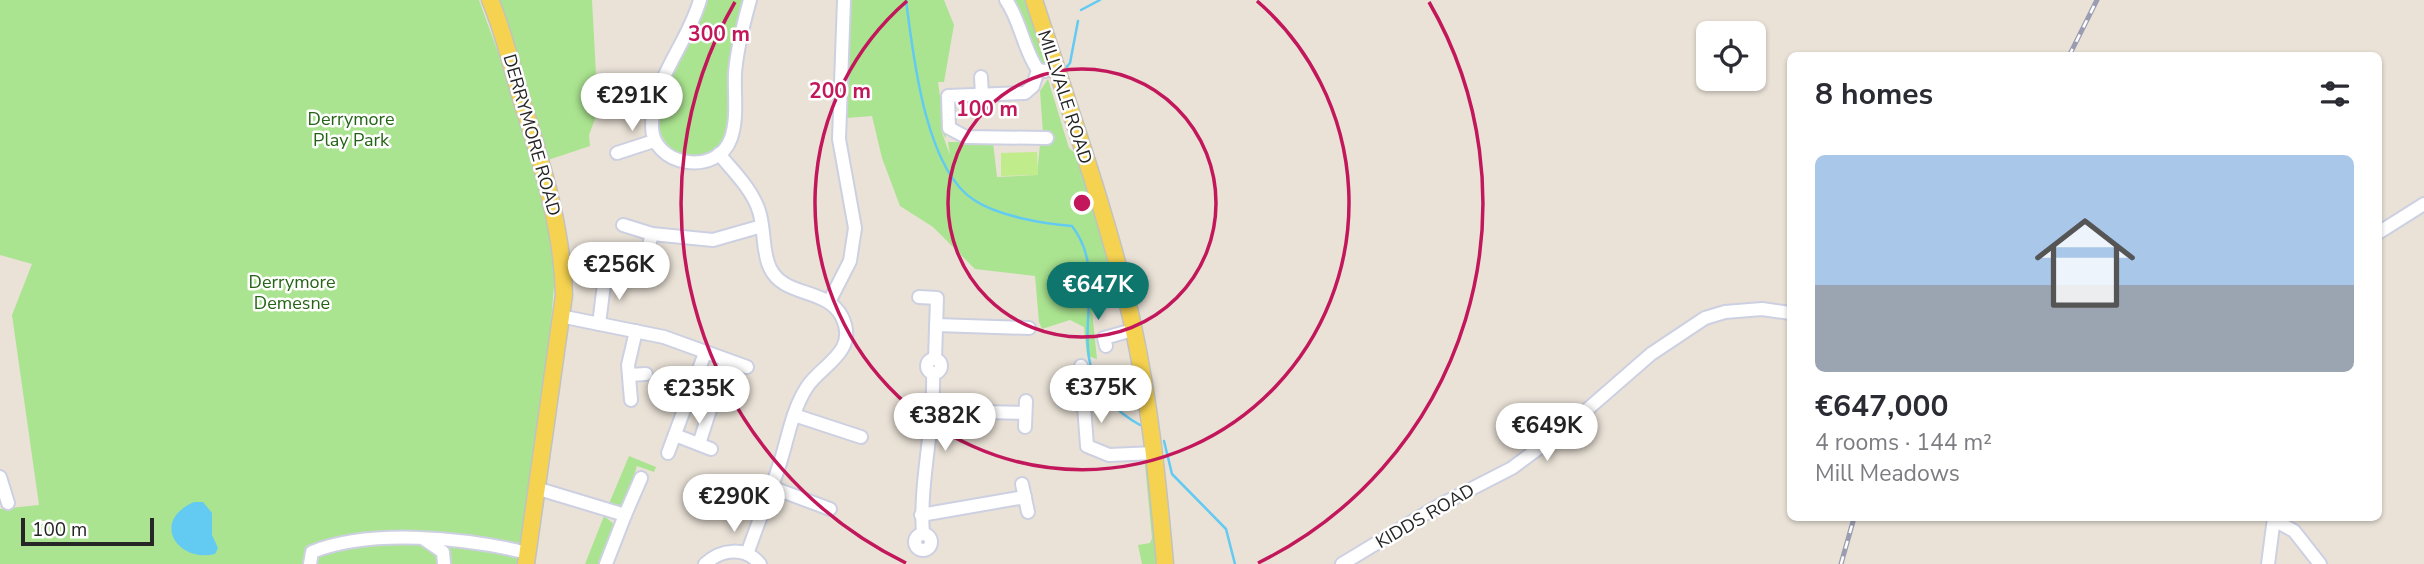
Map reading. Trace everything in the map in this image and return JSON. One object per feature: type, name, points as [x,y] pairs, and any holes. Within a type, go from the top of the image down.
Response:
[{"type":"main road","name":"DERRYMORE ROAD","points":[[490,0],[503,30],[549,187],[563,255],[564,295],[539,489],[527,558]]},
{"type":"main road","name":"MILLVALE ROAD","points":[[1034,0],[1106,226],[1133,330],[1155,453],[1165,564]]},
{"type":"street","points":[[700,0],[690,28],[657,94],[651,129],[660,150],[678,161],[699,162],[719,154],[732,136],[738,43],[750,0]]},
{"type":"street","points":[[829,302],[850,261],[855,228],[839,139],[844,0]]},
{"type":"street","points":[[1006,0],[1013,9],[1038,71],[1038,78],[1029,91],[948,96],[949,128],[954,134],[966,137],[1047,138]]},
{"type":"street","points":[[1038,71],[1055,68]]},
{"type":"street","points":[[981,77],[982,95]]},
{"type":"street","points":[[612,78],[657,94]]},
{"type":"street","points":[[617,153],[654,141]]},
{"type":"street","points":[[719,154],[754,201],[762,226],[768,266],[774,276],[791,287],[829,302],[843,318],[846,340],[836,360],[806,388],[794,415],[747,554]]},
{"type":"street","points":[[2382,230],[2424,204]]},
{"type":"street","points":[[624,225],[652,234],[713,240],[762,226]]},
{"type":"street","points":[[648,249],[652,234]]},
{"type":"street","points":[[599,324],[609,293],[605,276]]},
{"type":"street","points":[[919,297],[937,298],[935,359],[941,365],[933,373],[934,411],[921,515],[923,534],[931,540],[928,548],[923,550],[924,564]]},
{"type":"street","name":"KIDDS ROAD","points":[[1342,564],[1439,505],[1512,468],[1566,428],[1651,354],[1706,318],[1725,312],[1762,309],[1787,313]]},
{"type":"street","points":[[560,316],[664,337],[747,367]]},
{"type":"street","points":[[936,325],[1029,328]]},
{"type":"street","points":[[1106,346],[1104,338],[1133,330]]},
{"type":"street","points":[[631,400],[629,375],[636,331]]},
{"type":"street","points":[[668,453],[705,352]]},
{"type":"street","points":[[675,436],[705,447],[726,360]]},
{"type":"street","points":[[1081,366],[1084,437],[1091,450],[1109,455],[1155,453]]},
{"type":"street","points":[[629,375],[646,374]]},
{"type":"street","points":[[1063,400],[1084,401]]},
{"type":"street","points":[[934,411],[1026,407],[1025,427]]},
{"type":"street","points":[[794,415],[857,431]]},
{"type":"street","points":[[0,477],[8,503]]},
{"type":"street","points":[[606,564],[641,478]]},
{"type":"street","points":[[771,487],[824,511]]},
{"type":"street","points":[[539,489],[625,515]]},
{"type":"street","points":[[921,515],[1024,490],[1028,512]]},
{"type":"street","points":[[2268,564],[2274,521]]},
{"type":"street","points":[[2277,521],[2294,531],[2319,564]]},
{"type":"street","points":[[310,564],[312,552],[328,545],[356,541],[424,539],[487,543],[527,558]]},
{"type":"street","points":[[424,539],[443,552],[444,564]]},
{"type":"street","points":[[705,564],[723,552],[747,554],[761,564]]},
{"type":"green space","name":"Derrymore Demesne","points":[[0,0],[479,0],[530,140],[554,249],[555,274],[548,357],[518,564],[0,564],[0,509],[39,505],[12,315],[32,264],[0,255]]},
{"type":"green space","points":[[487,0],[592,0],[598,111],[589,135],[590,146],[548,160]]},
{"type":"green space","points":[[706,0],[745,0],[729,130],[714,152],[694,158],[685,156],[668,145],[662,137],[659,117],[673,72]]},
{"type":"green space","points":[[851,0],[944,0],[954,25],[944,82],[938,82],[946,139],[941,130],[950,155],[948,142],[993,142],[997,177],[1037,175],[1040,144],[1051,143],[1049,134],[1043,133],[1040,91],[1048,79],[1069,148],[1076,154],[1114,267],[1117,297],[1094,303],[1092,311],[1097,359],[1087,356],[1084,327],[1070,320],[1042,329],[1035,276],[975,269],[933,227],[900,206],[882,158],[872,116],[846,118]]},
{"type":"green space","points":[[1014,0],[1027,0],[1048,61],[1045,65],[1039,63]]},
{"type":"green space","points":[[1037,152],[1038,175],[1001,176],[1001,153]]},
{"type":"green space","points":[[629,456],[656,467],[654,472],[637,466],[625,504],[615,509],[608,506]]},
{"type":"green space","points":[[1145,464],[1148,466],[1159,564],[1142,564],[1138,545],[1150,543],[1152,538]]},
{"type":"green space","points":[[604,516],[615,525],[599,564],[585,564]]},
{"type":"water","points":[[194,502],[203,502],[212,513],[212,535],[218,548],[215,554],[190,552],[174,539],[171,530],[173,520],[181,510]]},
{"type":"waterway","points":[[906,0],[924,109],[944,163],[957,185],[984,206],[1022,218],[1072,226],[1085,250],[1089,276],[1089,354],[1095,379],[1111,403],[1140,425]]},
{"type":"waterway","points":[[1081,10],[1100,0]]},
{"type":"waterway","points":[[1065,69],[1070,63],[1078,21]]},
{"type":"waterway","points":[[1164,441],[1172,474],[1226,529],[1235,564]]},
{"type":"railway","points":[[2071,52],[2097,0]]},
{"type":"railway","points":[[1841,564],[1853,521]]},
{"type":"park label","name":"Derrymore Play Park","points":[[351,129]]}]
